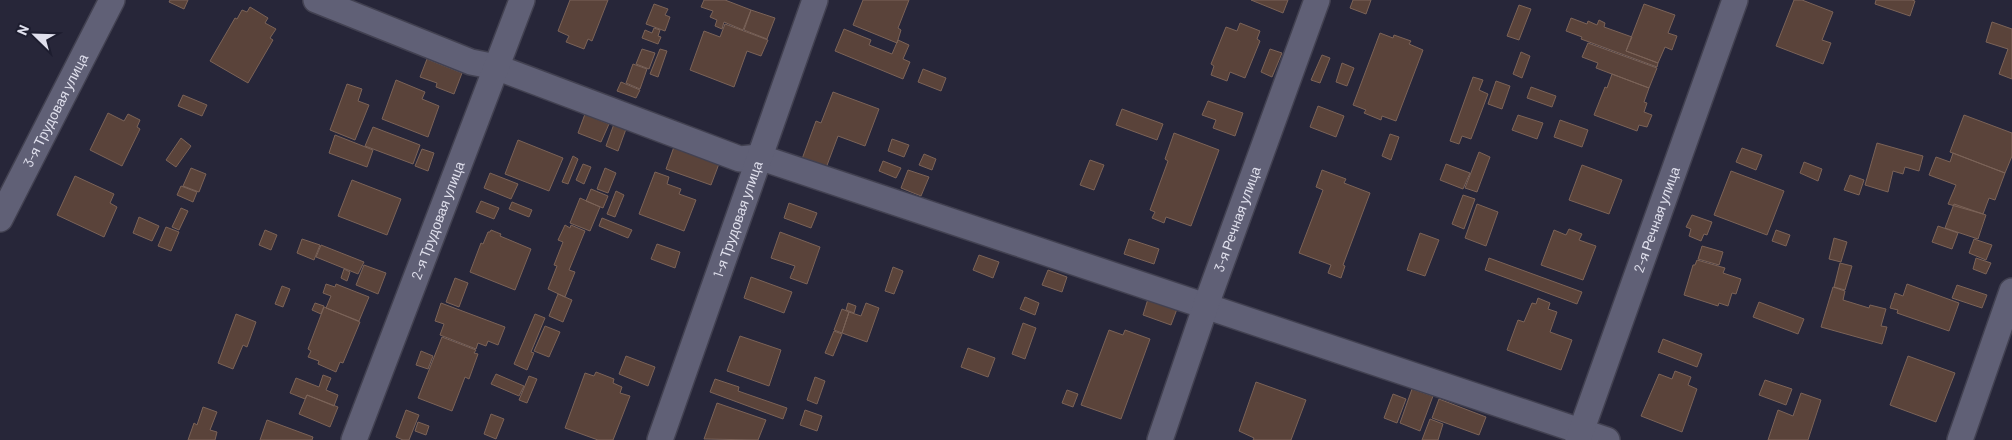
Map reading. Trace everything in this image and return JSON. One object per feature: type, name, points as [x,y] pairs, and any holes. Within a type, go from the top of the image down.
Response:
[{"type":"street","name":"3-я Трудовая улица","points":[[0,219],[112,0]]},
{"type":"street","points":[[316,0],[471,62],[496,67],[740,159],[759,157],[1206,305],[1580,435],[1607,440]]},
{"type":"street","name":"2-я Трудовая улица","points":[[354,440],[522,0]]},
{"type":"street","name":"1-я Трудовая улица","points":[[660,440],[815,0]]},
{"type":"street","name":"3-я Речная улица","points":[[1160,440],[1206,305],[1317,0]]},
{"type":"street","name":"2-я Речная улица","points":[[1580,435],[1735,0]]},
{"type":"street","points":[[1960,440],[2012,291]]},
{"type":"building","points":[[170,0],[188,0],[184,9],[169,2]]},
{"type":"building","points":[[570,0],[608,0],[592,41],[588,39],[584,49],[566,42],[569,36],[558,31]]},
{"type":"building","points":[[704,0],[725,0],[751,10],[743,30],[724,22],[722,29],[715,26],[717,20],[710,17],[713,11],[701,7]]},
{"type":"building","points":[[863,0],[909,0],[898,28],[901,30],[897,43],[853,25]]},
{"type":"building","points":[[1251,0],[1288,0],[1283,13]]},
{"type":"building","points":[[1353,0],[1371,0],[1366,14],[1350,8]]},
{"type":"building","points":[[1794,0],[1802,0],[1833,12],[1822,40],[1831,43],[1823,64],[1776,46]]},
{"type":"building","points":[[1876,0],[1915,1],[1910,16],[1875,4]]},
{"type":"building","points":[[654,4],[668,9],[665,15],[670,17],[665,31],[646,24]]},
{"type":"building","points":[[1644,4],[1675,15],[1668,33],[1677,36],[1672,50],[1665,47],[1658,63],[1626,51]]},
{"type":"building","points":[[1519,5],[1531,9],[1519,40],[1507,36]]},
{"type":"building","points":[[250,7],[268,18],[265,23],[276,29],[270,38],[273,40],[248,83],[210,61],[235,18],[237,19],[242,10],[247,12]]},
{"type":"building","points":[[751,10],[775,18],[767,39],[744,30]]},
{"type":"building","points":[[1571,18],[1587,24],[1588,21],[1597,25],[1599,20],[1605,23],[1604,27],[1632,37],[1626,51],[1658,63],[1657,67],[1581,39],[1582,37],[1566,31]]},
{"type":"building","points":[[1992,22],[2012,29],[2012,79],[1999,74],[2008,49],[1986,42]]},
{"type":"building","points":[[1240,23],[1260,31],[1257,39],[1260,41],[1245,78],[1230,72],[1227,81],[1211,75],[1214,66],[1211,64],[1226,27],[1237,31]]},
{"type":"building","points":[[725,24],[768,40],[761,56],[747,51],[734,87],[690,70],[704,31],[720,37]]},
{"type":"building","points":[[654,28],[660,30],[658,36],[661,37],[658,44],[642,38],[645,30],[652,33]]},
{"type":"building","points":[[844,29],[871,40],[869,45],[892,54],[898,40],[909,45],[903,59],[910,62],[903,79],[835,51]]},
{"type":"building","points":[[1380,33],[1393,38],[1394,35],[1411,41],[1409,44],[1423,50],[1396,121],[1382,116],[1381,120],[1364,113],[1366,110],[1353,105]]},
{"type":"building","points":[[1588,43],[1657,68],[1649,88],[1596,68],[1598,63],[1582,57]]},
{"type":"building","points":[[642,49],[655,53],[649,69],[636,64]]},
{"type":"building","points":[[660,49],[667,51],[658,77],[650,74]]},
{"type":"building","points":[[1270,49],[1282,53],[1272,77],[1261,72]]},
{"type":"building","points":[[1521,52],[1530,56],[1522,78],[1513,74]]},
{"type":"building","points":[[1322,55],[1330,58],[1320,83],[1311,80]]},
{"type":"building","points":[[427,59],[462,73],[454,94],[436,87],[437,83],[420,77]]},
{"type":"building","points":[[1342,63],[1354,68],[1347,86],[1336,82]]},
{"type":"building","points":[[633,64],[647,69],[640,89],[626,83]]},
{"type":"building","points":[[923,69],[946,78],[941,91],[918,82]]},
{"type":"building","points":[[1612,74],[1649,88],[1644,102],[1647,103],[1644,112],[1652,115],[1647,127],[1639,125],[1637,131],[1594,115]]},
{"type":"building","points":[[1473,77],[1483,80],[1479,90],[1488,94],[1471,139],[1462,136],[1459,144],[1450,141]]},
{"type":"building","points":[[396,80],[425,92],[422,99],[439,106],[428,137],[382,119]]},
{"type":"building","points":[[1496,81],[1510,86],[1502,109],[1488,104]]},
{"type":"building","points":[[621,82],[640,90],[636,98],[617,91]]},
{"type":"building","points":[[347,84],[362,89],[358,101],[369,105],[355,140],[330,130]]},
{"type":"building","points":[[1531,87],[1556,96],[1552,107],[1527,98]]},
{"type":"building","points":[[833,92],[879,109],[865,146],[838,136],[826,168],[802,159],[816,121],[821,123]]},
{"type":"building","points":[[183,95],[207,105],[202,116],[178,106]]},
{"type":"building","points":[[1208,101],[1243,113],[1235,136],[1213,128],[1216,120],[1202,115]]},
{"type":"building","points":[[1318,106],[1344,116],[1336,137],[1310,127]]},
{"type":"building","points":[[1122,109],[1163,124],[1157,140],[1116,125]]},
{"type":"building","points":[[108,113],[124,121],[128,114],[140,120],[137,127],[140,129],[122,166],[90,150]]},
{"type":"building","points":[[585,114],[609,124],[601,142],[578,133]]},
{"type":"building","points":[[1518,115],[1543,123],[1537,139],[1512,130]]},
{"type":"building","points":[[1964,115],[2012,133],[2012,156],[2005,173],[1950,152]]},
{"type":"building","points":[[1560,120],[1588,130],[1582,147],[1554,137]]},
{"type":"building","points":[[614,124],[626,129],[618,151],[606,146]]},
{"type":"building","points":[[373,127],[420,145],[413,164],[365,146]]},
{"type":"building","points":[[1174,133],[1219,150],[1191,226],[1166,217],[1164,223],[1152,218],[1155,212],[1150,210],[1168,161],[1165,159]]},
{"type":"building","points":[[1390,134],[1399,137],[1391,160],[1382,156]]},
{"type":"building","points":[[335,135],[373,150],[367,167],[329,153]]},
{"type":"building","points":[[181,138],[191,146],[176,167],[166,160]]},
{"type":"building","points":[[892,139],[909,145],[904,157],[888,151]]},
{"type":"building","points":[[518,140],[563,158],[549,191],[505,174]]},
{"type":"building","points":[[1877,143],[1923,156],[1919,171],[1905,167],[1903,174],[1893,171],[1888,192],[1865,185]]},
{"type":"building","points":[[675,144],[720,161],[711,185],[666,169]]},
{"type":"building","points":[[1742,148],[1762,155],[1756,170],[1736,162]]},
{"type":"building","points":[[422,149],[434,153],[428,171],[415,166]]},
{"type":"building","points":[[1479,152],[1490,157],[1477,192],[1465,188]]},
{"type":"building","points":[[1953,153],[2005,173],[1995,200],[1989,198],[1983,214],[1948,204],[1956,185],[1929,175],[1936,157],[1950,162]]},
{"type":"building","points":[[924,154],[936,159],[932,170],[919,165]]},
{"type":"building","points":[[573,156],[578,159],[568,184],[562,182]]},
{"type":"building","points":[[1090,160],[1104,165],[1094,190],[1080,185]]},
{"type":"building","points":[[883,161],[901,168],[896,178],[879,171]]},
{"type":"building","points":[[1804,162],[1822,169],[1818,181],[1800,173]]},
{"type":"building","points":[[583,164],[591,167],[584,184],[576,180]]},
{"type":"building","points":[[1446,164],[1470,173],[1463,189],[1440,180]]},
{"type":"building","points":[[1582,165],[1622,180],[1609,214],[1569,200]]},
{"type":"building","points":[[191,168],[206,174],[199,192],[183,186]]},
{"type":"building","points":[[605,168],[616,173],[608,193],[597,189]]},
{"type":"building","points":[[908,170],[929,177],[921,196],[901,188]]},
{"type":"building","points":[[1322,170],[1346,179],[1344,183],[1370,193],[1343,265],[1345,266],[1341,278],[1328,273],[1331,265],[1299,253],[1323,190],[1316,187]]},
{"type":"building","points":[[1731,171],[1784,191],[1767,235],[1714,215]]},
{"type":"building","points":[[655,172],[669,177],[667,184],[681,189],[679,194],[696,200],[684,231],[639,214]]},
{"type":"building","points":[[490,173],[518,184],[511,199],[484,188]]},
{"type":"building","points":[[1850,175],[1864,180],[1859,195],[1844,190]]},
{"type":"building","points":[[75,176],[114,194],[110,203],[117,207],[104,237],[57,215]]},
{"type":"building","points":[[352,180],[401,199],[387,235],[338,216]]},
{"type":"building","points":[[181,186],[197,192],[193,202],[177,195]]},
{"type":"building","points":[[591,189],[608,196],[603,208],[586,201]]},
{"type":"building","points":[[616,191],[624,195],[615,217],[607,214]]},
{"type":"building","points":[[1463,195],[1475,199],[1464,229],[1452,224]]},
{"type":"building","points":[[580,198],[600,207],[590,231],[570,223]]},
{"type":"building","points":[[481,201],[499,208],[494,219],[476,212]]},
{"type":"building","points":[[512,202],[532,210],[529,217],[509,209]]},
{"type":"building","points":[[789,203],[817,213],[811,228],[784,218]]},
{"type":"building","points":[[1477,204],[1498,212],[1486,246],[1465,238]]},
{"type":"building","points":[[1954,204],[1986,215],[1978,239],[1945,228]]},
{"type":"building","points":[[181,208],[188,211],[179,230],[172,227]]},
{"type":"building","points":[[1692,215],[1712,222],[1707,235],[1704,234],[1701,241],[1689,236],[1691,229],[1686,227]]},
{"type":"building","points":[[139,217],[159,226],[152,241],[133,233]]},
{"type":"building","points":[[602,218],[632,230],[628,238],[599,226]]},
{"type":"building","points":[[565,225],[570,228],[571,225],[585,231],[569,270],[575,272],[565,297],[548,289],[557,266],[554,265],[563,242],[558,240]]},
{"type":"building","points":[[1938,226],[1958,233],[1952,249],[1932,242]]},
{"type":"building","points":[[166,227],[179,232],[171,251],[158,246]]},
{"type":"building","points":[[1569,229],[1582,234],[1579,240],[1596,246],[1583,280],[1541,265],[1554,230],[1566,235]]},
{"type":"building","points":[[265,230],[277,235],[271,250],[259,245]]},
{"type":"building","points":[[491,230],[501,234],[500,236],[531,249],[515,290],[470,272],[481,243],[483,244],[488,232]]},
{"type":"building","points":[[1776,230],[1790,235],[1786,246],[1772,241]]},
{"type":"building","points":[[780,232],[820,247],[807,284],[790,278],[795,266],[771,258]]},
{"type":"building","points":[[1420,233],[1439,240],[1425,276],[1407,270]]},
{"type":"building","points":[[1834,238],[1847,242],[1841,262],[1829,259]]},
{"type":"building","points":[[302,239],[320,245],[314,260],[297,253]]},
{"type":"building","points":[[1129,239],[1159,249],[1154,264],[1124,254]]},
{"type":"building","points":[[1974,239],[1992,245],[1986,260],[1969,253]]},
{"type":"building","points":[[657,244],[680,252],[675,268],[651,259]]},
{"type":"building","points":[[321,245],[364,262],[358,274],[316,257]]},
{"type":"building","points":[[1702,246],[1723,252],[1719,265],[1698,259]]},
{"type":"building","points":[[979,255],[999,262],[993,278],[973,270]]},
{"type":"building","points":[[1489,258],[1582,292],[1577,304],[1485,270]]},
{"type":"building","points":[[1976,258],[1991,263],[1986,274],[1973,269]]},
{"type":"building","points":[[1697,260],[1725,268],[1723,273],[1741,279],[1736,294],[1732,293],[1728,306],[1719,303],[1718,306],[1684,295],[1693,265],[1695,265]]},
{"type":"building","points":[[1840,263],[1852,266],[1845,290],[1834,287]]},
{"type":"building","points":[[364,265],[386,273],[378,294],[356,285]]},
{"type":"building","points":[[893,267],[903,271],[894,294],[885,291]]},
{"type":"building","points":[[344,269],[350,272],[347,281],[341,278]]},
{"type":"building","points":[[1048,270],[1067,277],[1062,292],[1042,285]]},
{"type":"building","points":[[751,277],[792,292],[784,313],[744,298]]},
{"type":"building","points":[[455,278],[468,283],[459,307],[446,302]]},
{"type":"building","points":[[326,284],[335,287],[336,284],[369,297],[359,321],[326,308],[331,296],[323,293]]},
{"type":"building","points":[[1907,284],[1959,303],[1949,331],[1897,313],[1898,310],[1890,308],[1895,293],[1903,296]]},
{"type":"building","points":[[1957,285],[1987,295],[1982,308],[1952,298]]},
{"type":"building","points":[[282,286],[290,289],[283,307],[275,304]]},
{"type":"building","points":[[1833,287],[1845,291],[1843,300],[1869,308],[1870,305],[1886,309],[1881,326],[1887,327],[1882,344],[1821,327]]},
{"type":"building","points":[[558,294],[572,300],[563,322],[549,316]]},
{"type":"building","points":[[1025,297],[1039,303],[1035,315],[1020,309]]},
{"type":"building","points":[[1538,298],[1550,303],[1548,309],[1557,312],[1550,332],[1572,340],[1561,370],[1507,350],[1518,320],[1524,322],[1532,303],[1536,304]]},
{"type":"building","points":[[1148,299],[1177,309],[1171,325],[1143,315]]},
{"type":"building","points":[[1759,302],[1804,319],[1798,334],[1753,317]]},
{"type":"building","points":[[315,303],[324,306],[321,314],[312,310]]},
{"type":"building","points":[[441,303],[505,327],[498,345],[488,341],[486,346],[478,343],[476,349],[440,335],[444,324],[435,321]]},
{"type":"building","points":[[848,303],[856,306],[854,313],[846,310]]},
{"type":"building","points":[[866,303],[879,308],[867,342],[842,333],[849,312],[861,316]]},
{"type":"building","points":[[324,307],[360,322],[343,363],[340,362],[336,372],[318,364],[319,361],[308,357],[311,351],[308,349]]},
{"type":"building","points":[[842,309],[849,312],[842,333],[834,330]]},
{"type":"building","points":[[236,314],[256,322],[247,347],[243,345],[233,369],[218,363]]},
{"type":"building","points":[[535,314],[545,318],[531,352],[534,353],[527,370],[514,364]]},
{"type":"building","points":[[1023,323],[1036,328],[1025,359],[1012,354]]},
{"type":"building","points":[[545,326],[560,332],[549,357],[534,351]]},
{"type":"building","points":[[1109,330],[1123,335],[1125,330],[1150,339],[1121,419],[1081,405]]},
{"type":"building","points":[[834,331],[842,334],[833,356],[825,353]]},
{"type":"building","points":[[740,336],[781,350],[769,386],[727,371]]},
{"type":"building","points":[[442,337],[476,350],[474,353],[478,354],[469,379],[465,377],[452,411],[418,398]]},
{"type":"building","points":[[1663,339],[1702,354],[1697,367],[1658,352]]},
{"type":"building","points":[[968,348],[995,358],[988,377],[961,367]]},
{"type":"building","points":[[421,351],[433,356],[428,369],[416,365]]},
{"type":"building","points":[[626,356],[655,367],[648,386],[619,374]]},
{"type":"building","points":[[1908,356],[1955,373],[1936,422],[1890,405]]},
{"type":"building","points":[[1675,371],[1691,377],[1688,385],[1697,389],[1682,432],[1641,416],[1659,374],[1672,379]]},
{"type":"building","points":[[596,372],[614,379],[613,383],[622,387],[620,393],[630,396],[613,440],[598,440],[565,428],[585,373],[594,376]]},
{"type":"building","points":[[496,374],[524,386],[519,396],[491,384]]},
{"type":"building","points":[[323,375],[331,378],[326,390],[338,395],[334,406],[307,395],[305,399],[290,393],[296,378],[319,387]]},
{"type":"building","points":[[529,376],[537,379],[527,403],[519,400]]},
{"type":"building","points":[[815,377],[825,381],[817,404],[807,400]]},
{"type":"building","points":[[715,379],[739,387],[738,391],[787,408],[783,419],[710,392]]},
{"type":"building","points":[[1765,380],[1792,389],[1786,405],[1759,395]]},
{"type":"building","points":[[1256,382],[1306,400],[1291,440],[1253,440],[1254,438],[1239,431]]},
{"type":"building","points":[[1412,389],[1433,396],[1420,431],[1400,423]]},
{"type":"building","points":[[1067,390],[1078,394],[1073,407],[1062,403]]},
{"type":"building","points":[[1801,393],[1821,400],[1808,440],[1768,440],[1778,410],[1793,416]]},
{"type":"building","points":[[1393,394],[1406,399],[1397,423],[1384,418]]},
{"type":"building","points":[[307,395],[338,407],[330,427],[299,414]]},
{"type":"building","points":[[1439,399],[1486,417],[1479,435],[1432,418]]},
{"type":"building","points":[[717,403],[766,420],[758,440],[704,439]]},
{"type":"building","points":[[203,407],[217,412],[210,430],[217,432],[215,440],[188,440],[194,423],[197,425]]},
{"type":"building","points":[[406,410],[419,415],[409,440],[403,440],[396,437]]},
{"type":"building","points":[[805,410],[822,416],[817,431],[800,425]]},
{"type":"building","points":[[491,414],[504,419],[496,439],[484,434]]},
{"type":"building","points":[[1430,419],[1443,424],[1438,440],[1422,440]]},
{"type":"building","points":[[267,420],[313,437],[312,440],[260,440]]},
{"type":"building","points":[[418,422],[429,426],[426,435],[415,431]]}]
